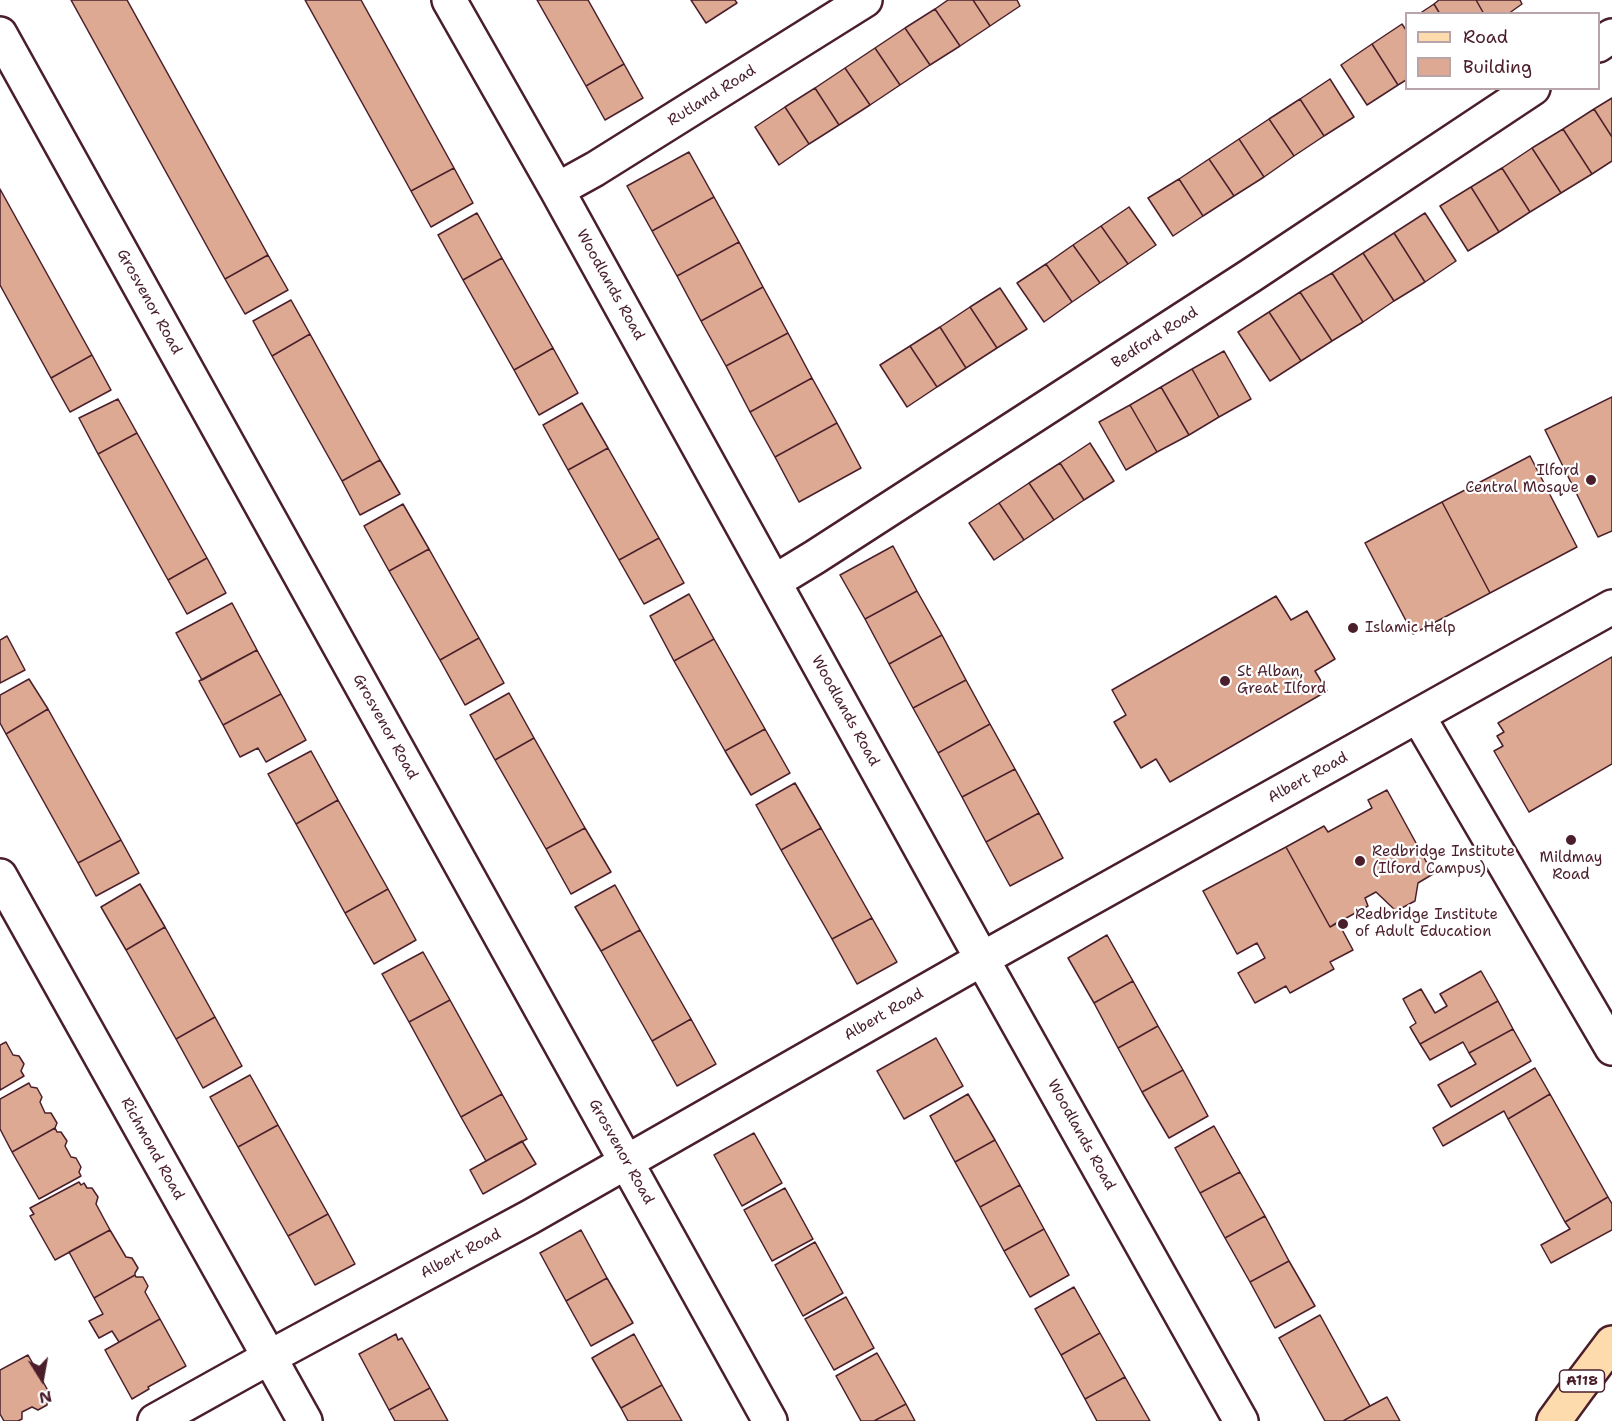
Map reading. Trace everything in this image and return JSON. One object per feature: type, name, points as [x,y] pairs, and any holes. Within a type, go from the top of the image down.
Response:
[{"type":"main road","name":"A118","points":[[1554,1421],[1612,1343]]},
{"type":"street","name":"Woodlands Road","points":[[449,0],[557,190],[982,959],[1241,1421]]},
{"type":"street","name":"Rutland Road","points":[[557,190],[595,169],[865,0]]},
{"type":"street","name":"Grosvenor Road","points":[[0,34],[770,1421]]},
{"type":"street","name":"Bedford Road","points":[[774,582],[1250,276],[1530,90]]},
{"type":"street","name":"Albert Road","points":[[155,1421],[530,1217],[982,959],[1612,607]]},
{"type":"street","points":[[1418,716],[1612,1048]]},
{"type":"street","name":"Richmond Road","points":[[0,876],[305,1421]]},
{"type":"building","points":[[71,0],[127,0],[268,255],[225,279]]},
{"type":"building","points":[[305,0],[361,0],[454,168],[411,191]]},
{"type":"building","points":[[537,0],[588,0],[624,64],[586,86]]},
{"type":"building","points":[[691,0],[735,0],[737,3],[706,23]]},
{"type":"building","points":[[948,0],[973,0],[990,26],[960,46],[935,9]]},
{"type":"building","points":[[973,0],[1017,0],[1020,6],[990,26]]},
{"type":"building","points":[[1439,0],[1476,0],[1483,12],[1439,12],[1434,4]]},
{"type":"building","points":[[1476,0],[1520,0],[1522,4],[1511,12],[1483,12]]},
{"type":"building","points":[[1434,4],[1439,12],[1422,12]]},
{"type":"building","points":[[935,9],[960,46],[930,65],[905,28]]},
{"type":"building","points":[[1402,24],[1405,28],[1405,81],[1398,85],[1372,44]]},
{"type":"building","points":[[905,28],[930,65],[900,85],[875,48]]},
{"type":"building","points":[[1372,44],[1398,85],[1367,105],[1341,65]]},
{"type":"building","points":[[875,48],[900,85],[870,105],[845,68]]},
{"type":"building","points":[[624,64],[643,98],[605,120],[586,86]]},
{"type":"building","points":[[845,68],[870,105],[839,125],[815,88]]},
{"type":"building","points":[[1330,79],[1354,117],[1324,136],[1300,99]]},
{"type":"building","points":[[815,88],[839,125],[809,144],[785,107]]},
{"type":"building","points":[[1612,98],[1612,137],[1594,109]]},
{"type":"building","points":[[1300,99],[1324,136],[1294,156],[1269,119]]},
{"type":"building","points":[[785,107],[809,144],[779,165],[755,127]]},
{"type":"building","points":[[1594,109],[1612,137],[1612,161],[1592,174],[1563,129]]},
{"type":"building","points":[[1269,119],[1294,156],[1264,177],[1239,139]]},
{"type":"building","points":[[1563,129],[1592,174],[1561,193],[1532,148]]},
{"type":"building","points":[[1239,139],[1264,177],[1234,196],[1209,159]]},
{"type":"building","points":[[1532,148],[1561,193],[1530,212],[1502,168]]},
{"type":"building","points":[[689,152],[714,197],[652,231],[627,186]]},
{"type":"building","points":[[1209,159],[1234,196],[1203,216],[1179,179]]},
{"type":"building","points":[[454,168],[473,203],[431,227],[411,191]]},
{"type":"building","points":[[1502,168],[1530,212],[1499,232],[1471,187]]},
{"type":"building","points":[[1179,179],[1203,216],[1173,236],[1148,198]]},
{"type":"building","points":[[1471,187],[1499,232],[1468,251],[1440,206]]},
{"type":"building","points":[[0,189],[92,355],[51,378],[0,285]]},
{"type":"building","points":[[714,197],[739,242],[677,276],[652,231]]},
{"type":"building","points":[[1129,207],[1156,245],[1128,264],[1101,226]]},
{"type":"building","points":[[477,213],[502,258],[463,280],[438,235]]},
{"type":"building","points":[[1425,213],[1456,261],[1425,282],[1394,233]]},
{"type":"building","points":[[1101,226],[1128,264],[1100,283],[1073,245]]},
{"type":"building","points":[[1394,233],[1425,282],[1394,301],[1363,253]]},
{"type":"building","points":[[739,242],[763,287],[701,321],[677,276]]},
{"type":"building","points":[[1073,245],[1100,283],[1072,302],[1046,264]]},
{"type":"building","points":[[1363,253],[1394,301],[1363,322],[1332,273]]},
{"type":"building","points":[[268,255],[288,290],[245,314],[225,279]]},
{"type":"building","points":[[502,258],[553,348],[514,370],[463,280]]},
{"type":"building","points":[[1046,264],[1072,302],[1044,322],[1017,283]]},
{"type":"building","points":[[1332,273],[1363,322],[1332,341],[1300,292]]},
{"type":"building","points":[[763,287],[788,333],[726,366],[701,321]]},
{"type":"building","points":[[1000,288],[1027,329],[997,348],[970,307]]},
{"type":"building","points":[[1300,292],[1332,341],[1301,361],[1269,312]]},
{"type":"building","points":[[291,300],[310,334],[272,356],[253,321]]},
{"type":"building","points":[[970,307],[997,348],[966,368],[940,327]]},
{"type":"building","points":[[1269,312],[1301,361],[1270,381],[1238,332]]},
{"type":"building","points":[[940,327],[966,368],[937,387],[910,346]]},
{"type":"building","points":[[788,333],[812,378],[750,412],[726,366]]},
{"type":"building","points":[[310,334],[380,460],[342,481],[272,356]]},
{"type":"building","points":[[910,346],[937,387],[907,407],[880,365]]},
{"type":"building","points":[[553,348],[578,393],[539,415],[514,370]]},
{"type":"building","points":[[1224,351],[1251,399],[1219,417],[1192,369]]},
{"type":"building","points":[[92,355],[111,390],[70,412],[51,378]]},
{"type":"building","points":[[1192,369],[1219,417],[1189,435],[1161,387]]},
{"type":"building","points":[[812,378],[837,423],[775,457],[750,412]]},
{"type":"building","points":[[1161,387],[1189,435],[1157,452],[1130,405]]},
{"type":"building","name":"Ilford Central Mosque","points":[[1612,397],[1612,531],[1598,537],[1545,430]]},
{"type":"building","points":[[118,399],[137,433],[98,454],[79,418]]},
{"type":"building","points":[[582,403],[608,448],[568,470],[543,425]]},
{"type":"building","points":[[1130,405],[1157,452],[1126,470],[1099,422]]},
{"type":"building","points":[[837,423],[861,468],[799,502],[775,457]]},
{"type":"building","points":[[137,433],[207,558],[168,580],[98,454]]},
{"type":"building","points":[[1090,443],[1114,481],[1084,500],[1060,463]]},
{"type":"building","points":[[608,448],[659,538],[619,560],[568,470]]},
{"type":"building","points":[[1530,456],[1577,547],[1490,593],[1442,502]]},
{"type":"building","points":[[380,460],[400,494],[360,515],[342,481]]},
{"type":"building","points":[[1060,463],[1084,500],[1054,520],[1029,483]]},
{"type":"building","points":[[1029,483],[1054,520],[1024,540],[999,503]]},
{"type":"building","points":[[1442,502],[1490,593],[1413,634],[1365,543]]},
{"type":"building","points":[[999,503],[1024,540],[994,560],[969,523]]},
{"type":"building","points":[[403,504],[429,549],[389,571],[364,526]]},
{"type":"building","points":[[659,538],[684,583],[644,604],[619,560]]},
{"type":"building","points":[[893,546],[917,591],[865,619],[840,575]]},
{"type":"building","points":[[429,549],[479,638],[440,660],[389,571]]},
{"type":"building","points":[[207,558],[226,593],[187,614],[168,580]]},
{"type":"building","points":[[917,591],[942,635],[889,664],[865,619]]},
{"type":"building","points":[[689,594],[714,639],[674,661],[650,616]]},
{"type":"building","name":"St Alban, Great Ilford","points":[[1276,596],[1291,620],[1307,611],[1335,659],[1315,671],[1327,691],[1170,782],[1156,759],[1141,768],[1114,722],[1126,715],[1112,690]]},
{"type":"building","points":[[232,603],[257,650],[202,680],[176,633]]},
{"type":"building","points":[[942,635],[966,680],[913,708],[889,664]]},
{"type":"building","points":[[7,636],[25,670],[0,683],[0,640]]},
{"type":"building","points":[[479,638],[504,683],[465,705],[440,660]]},
{"type":"building","points":[[714,639],[765,729],[725,751],[674,661]]},
{"type":"building","points":[[257,650],[281,694],[223,725],[199,681]]},
{"type":"building","points":[[1612,657],[1612,764],[1529,812],[1494,751],[1503,746],[1497,736],[1504,732],[1498,723]]},
{"type":"building","points":[[29,679],[48,709],[6,734],[0,723],[0,695]]},
{"type":"building","points":[[966,680],[990,724],[938,753],[913,708]]},
{"type":"building","points":[[509,693],[534,738],[495,760],[470,715]]},
{"type":"building","points":[[281,694],[306,740],[266,762],[258,748],[240,757],[223,725]]},
{"type":"building","points":[[48,709],[121,840],[78,863],[6,734]]},
{"type":"building","points":[[990,724],[1015,769],[962,797],[938,753]]},
{"type":"building","points":[[765,729],[790,773],[751,795],[725,751]]},
{"type":"building","points":[[534,738],[585,828],[546,849],[495,760]]},
{"type":"building","points":[[311,751],[338,800],[296,824],[268,774]]},
{"type":"building","points":[[1015,769],[1039,813],[986,842],[962,797]]},
{"type":"building","points":[[795,783],[821,828],[781,850],[756,805]]},
{"type":"building","name":"Redbridge Institute (Ilford Campus)","points":[[1387,790],[1433,874],[1418,883],[1415,901],[1396,911],[1376,892],[1365,898],[1368,906],[1330,927],[1286,847],[1324,826],[1328,832],[1372,808],[1368,800]]},
{"type":"building","points":[[338,800],[388,889],[345,913],[296,824]]},
{"type":"building","points":[[1039,813],[1063,858],[1010,886],[986,842]]},
{"type":"building","points":[[585,828],[611,872],[571,894],[546,849]]},
{"type":"building","points":[[821,828],[872,918],[832,939],[781,850]]},
{"type":"building","points":[[121,840],[139,873],[96,896],[78,863]]},
{"type":"building","points":[[1286,847],[1330,927],[1338,922],[1353,950],[1330,962],[1334,969],[1290,993],[1286,986],[1255,1003],[1238,973],[1265,958],[1257,943],[1237,954],[1203,891]]},
{"type":"building","points":[[140,884],[165,927],[126,950],[101,907]]},
{"type":"building","points":[[615,885],[640,930],[601,951],[575,907]]},
{"type":"building","points":[[388,889],[416,940],[374,964],[345,913]]},
{"type":"building","points":[[872,918],[897,962],[857,984],[832,939]]},
{"type":"building","points":[[165,927],[215,1017],[176,1039],[126,950]]},
{"type":"building","points":[[640,930],[691,1019],[652,1041],[601,951]]},
{"type":"building","points":[[1107,935],[1133,981],[1094,1003],[1068,958]]},
{"type":"building","points":[[423,952],[450,1000],[409,1022],[382,974]]},
{"type":"building","points":[[1481,971],[1498,1001],[1420,1044],[1410,1027],[1416,1023],[1403,999],[1421,989],[1435,1013],[1447,1006],[1440,994]]},
{"type":"building","points":[[1133,981],[1158,1026],[1118,1048],[1094,1003]]},
{"type":"building","points":[[450,1000],[502,1094],[461,1117],[409,1022]]},
{"type":"building","points":[[1498,1001],[1513,1029],[1469,1053],[1463,1042],[1430,1060],[1420,1044]]},
{"type":"building","points":[[215,1017],[242,1066],[203,1088],[176,1039]]},
{"type":"building","points":[[691,1019],[716,1064],[677,1086],[652,1041]]},
{"type":"building","points":[[1158,1026],[1183,1070],[1142,1092],[1118,1048]]},
{"type":"building","points":[[1513,1029],[1531,1061],[1451,1107],[1438,1085],[1476,1064],[1469,1053]]},
{"type":"building","points":[[936,1038],[963,1086],[904,1119],[877,1071]]},
{"type":"building","points":[[6,1042],[13,1055],[19,1056],[24,1064],[21,1071],[24,1076],[0,1090],[0,1045]]},
{"type":"building","points":[[1535,1068],[1550,1094],[1508,1119],[1504,1111],[1443,1146],[1433,1128]]},
{"type":"building","points":[[1183,1070],[1208,1116],[1169,1138],[1142,1092]]},
{"type":"building","points":[[250,1075],[278,1125],[238,1147],[210,1097]]},
{"type":"building","points":[[29,1083],[31,1087],[37,1088],[42,1097],[40,1102],[45,1113],[51,1113],[57,1123],[55,1128],[12,1152],[0,1129],[0,1099]]},
{"type":"building","points":[[502,1094],[527,1139],[486,1161],[461,1117]]},
{"type":"building","points":[[968,1094],[995,1140],[955,1162],[930,1116]]},
{"type":"building","points":[[1550,1094],[1608,1197],[1565,1222],[1508,1119]]},
{"type":"building","points":[[278,1125],[328,1214],[288,1236],[238,1147]]},
{"type":"building","points":[[1214,1126],[1240,1172],[1200,1193],[1175,1148]]},
{"type":"building","points":[[55,1128],[67,1141],[65,1146],[71,1157],[76,1158],[81,1167],[79,1172],[81,1176],[39,1199],[12,1152]]},
{"type":"building","points":[[754,1133],[782,1183],[742,1206],[714,1155]]},
{"type":"building","points":[[995,1140],[1020,1185],[980,1207],[955,1162]]},
{"type":"building","points":[[522,1141],[536,1164],[483,1194],[470,1170]]},
{"type":"building","points":[[1240,1172],[1265,1216],[1225,1238],[1200,1193]]},
{"type":"building","points":[[79,1182],[81,1185],[84,1183],[87,1188],[92,1188],[98,1197],[96,1204],[110,1230],[55,1260],[30,1216],[34,1214],[30,1208]]},
{"type":"building","points":[[1020,1185],[1044,1229],[1004,1251],[980,1207]]},
{"type":"building","points":[[785,1188],[813,1239],[772,1261],[744,1210]]},
{"type":"building","points":[[1608,1197],[1612,1204],[1612,1230],[1551,1263],[1541,1245],[1570,1229],[1565,1222]]},
{"type":"building","points":[[328,1214],[355,1264],[315,1285],[288,1236]]},
{"type":"building","points":[[1265,1216],[1289,1261],[1250,1282],[1225,1238]]},
{"type":"building","points":[[1044,1229],[1069,1275],[1030,1297],[1004,1251]]},
{"type":"building","points":[[110,1230],[126,1257],[132,1258],[138,1268],[135,1275],[94,1298],[69,1252]]},
{"type":"building","points":[[581,1230],[607,1278],[566,1301],[540,1253]]},
{"type":"building","points":[[815,1242],[843,1293],[803,1316],[775,1265]]},
{"type":"building","points":[[1289,1261],[1315,1306],[1275,1328],[1250,1282]]},
{"type":"building","points":[[135,1275],[143,1277],[148,1286],[145,1292],[160,1319],[119,1342],[112,1331],[99,1338],[89,1321],[103,1314],[94,1298]]},
{"type":"building","points":[[607,1278],[633,1323],[591,1346],[566,1301]]},
{"type":"building","points":[[1074,1287],[1100,1333],[1061,1355],[1035,1309]]},
{"type":"building","points":[[846,1297],[874,1348],[834,1370],[805,1319]]},
{"type":"building","points":[[1320,1315],[1370,1406],[1343,1421],[1325,1421],[1279,1338]]},
{"type":"building","points":[[160,1319],[186,1366],[148,1387],[149,1389],[132,1399],[105,1350]]},
{"type":"building","points":[[1100,1333],[1125,1377],[1085,1399],[1061,1355]]},
{"type":"building","points":[[396,1334],[398,1340],[402,1338],[430,1388],[389,1410],[359,1354]]},
{"type":"building","points":[[634,1334],[662,1385],[621,1408],[592,1358]]},
{"type":"building","points":[[877,1353],[906,1404],[874,1421],[861,1421],[836,1376]]},
{"type":"building","points":[[28,1355],[51,1396],[48,1397],[47,1405],[38,1410],[32,1407],[22,1412],[22,1419],[4,1421],[0,1414],[0,1370]]},
{"type":"building","points":[[1125,1377],[1150,1421],[1097,1421],[1085,1399]]},
{"type":"building","points":[[662,1385],[682,1421],[628,1421],[621,1408]]},
{"type":"building","points":[[430,1388],[448,1421],[395,1421],[389,1410]]},
{"type":"building","points":[[1387,1397],[1400,1421],[1343,1421],[1370,1406]]},
{"type":"building","points":[[906,1404],[915,1421],[874,1421]]},
{"type":"place","name":"Ilford Central Mosque","points":[[1591,480]]},
{"type":"place","name":"Islamic Help","points":[[1353,628]]},
{"type":"place","name":"St Alban, Great Ilford","points":[[1225,681]]},
{"type":"place","name":"Mildmay Road","points":[[1571,840]]},
{"type":"place","name":"Redbridge Institute (Ilford Campus)","points":[[1360,861]]},
{"type":"place","name":"Redbridge Institute of Adult Education","points":[[1343,924]]}]
